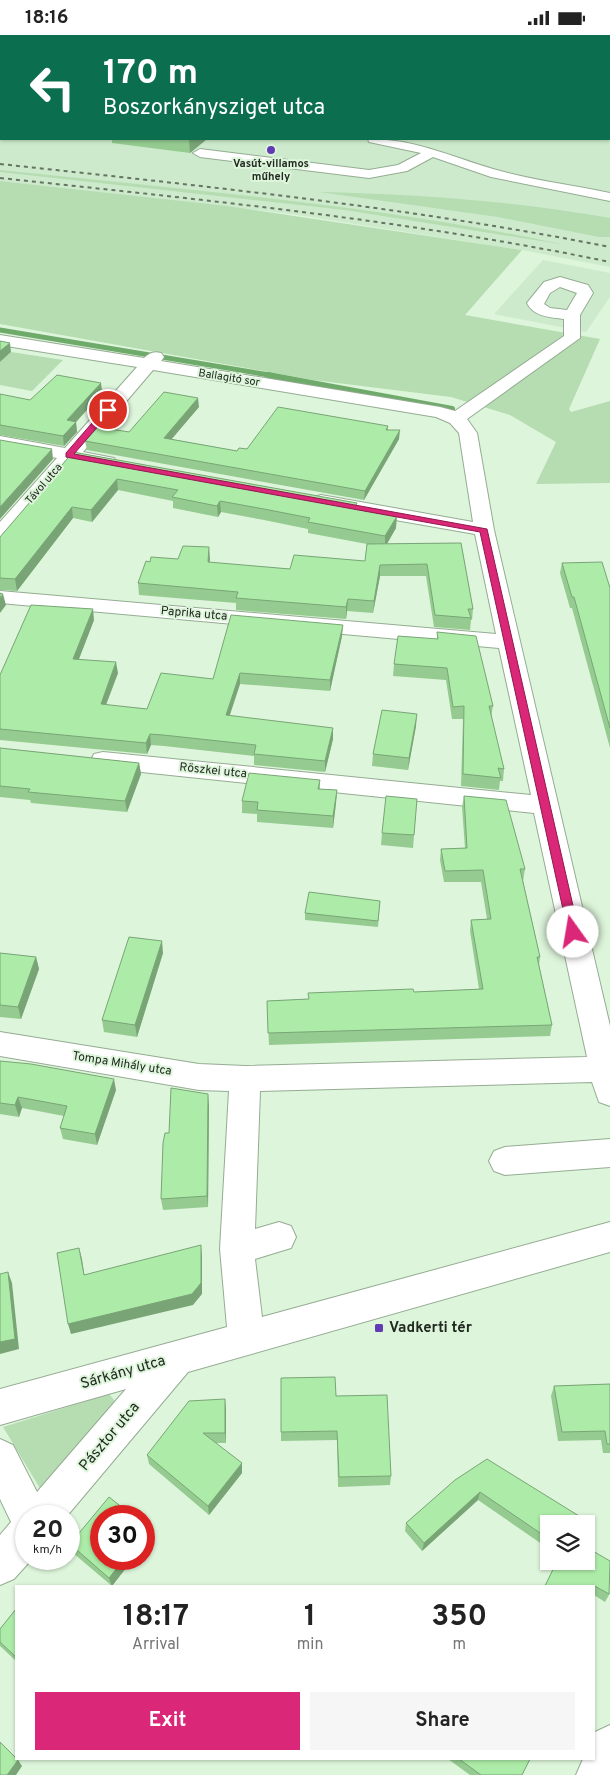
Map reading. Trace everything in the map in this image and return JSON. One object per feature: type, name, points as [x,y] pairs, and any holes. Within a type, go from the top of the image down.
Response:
[{"type":"street","points":[[379,140],[433,152],[490,173],[610,197]]},
{"type":"street","points":[[200,153],[369,173],[402,168],[433,152]]},
{"type":"street","points":[[572,315],[572,338],[457,418],[468,433],[484,530],[508,642],[608,1079],[245,1079],[237,1249],[246,1337],[610,1237]]},
{"type":"street","name":"Ballagitó sor","points":[[14,340],[208,370],[362,397],[440,412],[457,418]]},
{"type":"street","name":"Távol utca","points":[[0,535],[151,361]]},
{"type":"street","points":[[0,442],[127,465]]},
{"type":"street","points":[[300,497],[484,530]]},
{"type":"street","name":"Paprika utca","points":[[0,597],[508,642]]},
{"type":"street","name":"Röszkei utca","points":[[79,757],[544,805]]},
{"type":"street","name":"Tompa Mihály utca","points":[[0,1044],[199,1077],[245,1079]]},
{"type":"street","points":[[505,1161],[610,1153]]},
{"type":"street","points":[[237,1249],[279,1237]]},
{"type":"street","name":"Sárkány utca","points":[[0,1407],[246,1337]]},
{"type":"street","name":"Pásztor utca","points":[[51,1505],[177,1358]]},
{"type":"street","points":[[0,1458],[24,1505]]},
{"type":"street","points":[[0,1565],[15,1548]]},
{"type":"street","points":[[598,1775],[610,1747]]},
{"type":"shaded area","points":[[0,140],[610,140],[610,267],[522,250],[291,214],[0,181]]},
{"type":"shaded area","points":[[0,170],[355,209],[426,219],[566,245],[345,210],[0,172]]},
{"type":"shaded area","points":[[0,181],[227,206],[522,250],[465,315],[600,339],[569,409],[571,412],[610,401],[610,483],[536,484],[556,442],[510,415],[451,397],[313,380],[0,324]]},
{"type":"shaded area","points":[[319,192],[465,199],[574,212],[610,218],[610,237],[599,237],[498,217]]},
{"type":"shaded area","points":[[543,260],[610,273],[610,297],[586,332],[494,314]]},
{"type":"shaded area","points":[[11,352],[63,360],[32,391],[0,385],[0,362]]},
{"type":"shaded area","points":[[109,1394],[121,1408],[41,1490],[3,1427]]},
{"type":"building","points":[[0,341],[10,343],[0,351]]},
{"type":"building","points":[[57,375],[101,383],[67,420],[76,422],[63,436],[0,425],[0,394],[30,400]]},
{"type":"building","points":[[164,392],[198,398],[164,438],[237,451],[239,448],[247,449],[278,407],[388,426],[386,430],[400,430],[365,491],[85,441],[98,427],[129,432]]},
{"type":"building","points":[[0,440],[52,449],[0,507]]},
{"type":"building","points":[[73,452],[357,503],[354,509],[397,516],[385,536],[308,522],[310,518],[264,509],[220,501],[217,506],[172,497],[178,490],[117,479],[91,510],[72,507],[15,579],[0,578],[0,537]]},
{"type":"building","points":[[461,543],[473,609],[468,609],[471,618],[435,615],[427,564],[380,565],[374,601],[348,599],[346,607],[236,598],[238,592],[138,583],[146,561],[150,562],[151,557],[178,559],[183,546],[209,547],[208,562],[290,569],[294,555],[365,561],[367,544]]},
{"type":"building","points":[[602,562],[610,588],[610,728],[574,597],[572,597],[562,563]]},
{"type":"building","points":[[31,605],[93,609],[73,659],[116,662],[101,704],[147,709],[161,673],[213,679],[231,615],[343,625],[330,680],[240,673],[226,715],[333,728],[325,761],[254,754],[256,745],[163,735],[150,734],[146,743],[0,729],[0,675]]},
{"type":"building","points":[[437,632],[476,636],[493,706],[489,706],[504,769],[498,768],[501,778],[463,774],[464,706],[453,707],[447,668],[394,664],[398,636],[438,639]]},
{"type":"building","points":[[382,710],[417,714],[409,758],[373,754]]},
{"type":"building","points":[[0,748],[139,763],[125,801],[28,792],[30,789],[0,786]]},
{"type":"building","points":[[249,773],[320,780],[318,789],[337,790],[333,816],[257,810],[258,802],[242,801]]},
{"type":"building","points":[[386,796],[417,799],[414,835],[382,833]]},
{"type":"building","points":[[464,796],[506,800],[525,869],[520,869],[540,957],[537,957],[552,1025],[268,1033],[267,1001],[309,999],[308,993],[413,989],[414,992],[483,989],[471,920],[491,919],[483,870],[445,871],[441,849],[467,848]]},
{"type":"building","points":[[309,892],[380,901],[378,921],[305,913]]},
{"type":"building","points":[[129,937],[162,941],[135,1025],[102,1020]]},
{"type":"building","points":[[0,953],[36,957],[18,1007],[0,1005]]},
{"type":"building","points":[[0,1061],[31,1064],[114,1079],[95,1134],[60,1128],[67,1106],[18,1097],[15,1105],[0,1103]]},
{"type":"building","points":[[171,1088],[208,1094],[207,1196],[161,1199],[163,1143],[165,1133],[169,1133]]},
{"type":"building","points":[[201,1245],[201,1283],[192,1294],[68,1324],[57,1253],[79,1248],[84,1275]]},
{"type":"building","points":[[8,1272],[15,1339],[0,1342],[0,1274]]},
{"type":"building","points":[[335,1377],[336,1396],[387,1395],[391,1476],[339,1477],[337,1431],[281,1432],[281,1378]]},
{"type":"building","points":[[610,1384],[610,1444],[607,1444],[605,1431],[562,1432],[554,1386]]},
{"type":"building","points":[[225,1399],[225,1433],[203,1433],[242,1463],[208,1506],[147,1455],[189,1401]]},
{"type":"building","points":[[487,1459],[577,1515],[540,1515],[540,1533],[480,1492],[424,1543],[406,1523],[455,1480]]},
{"type":"building","points":[[109,1497],[119,1505],[102,1505]]},
{"type":"building","points":[[90,1520],[90,1561],[80,1553],[80,1532]]},
{"type":"building","points":[[595,1552],[610,1561],[609,1594],[595,1585],[545,1585],[553,1570],[595,1570]]},
{"type":"building","points":[[100,1570],[115,1570],[109,1578]]},
{"type":"building","points":[[15,1610],[15,1656],[0,1642],[0,1629]]},
{"type":"building","points":[[0,1742],[15,1757],[15,1760],[18,1760],[7,1775],[0,1775]]},
{"type":"building","points":[[460,1760],[530,1760],[522,1775],[481,1775]]},
{"type":"waterway","points":[[0,330],[275,376]]},
{"type":"waterway","points":[[268,375],[452,409]]},
{"type":"railway","points":[[0,164],[229,189],[382,209],[458,220],[610,247]]},
{"type":"railway","points":[[0,178],[230,203],[382,223],[458,234],[610,262]]},
{"type":"place","name":"Vasút-villamos műhely","points":[[271,150]]},
{"type":"place","name":"Vadkerti tér","points":[[379,1328]]},
{"type":"route","points":[[108,410],[69,455],[484,530],[573,932]]}]
